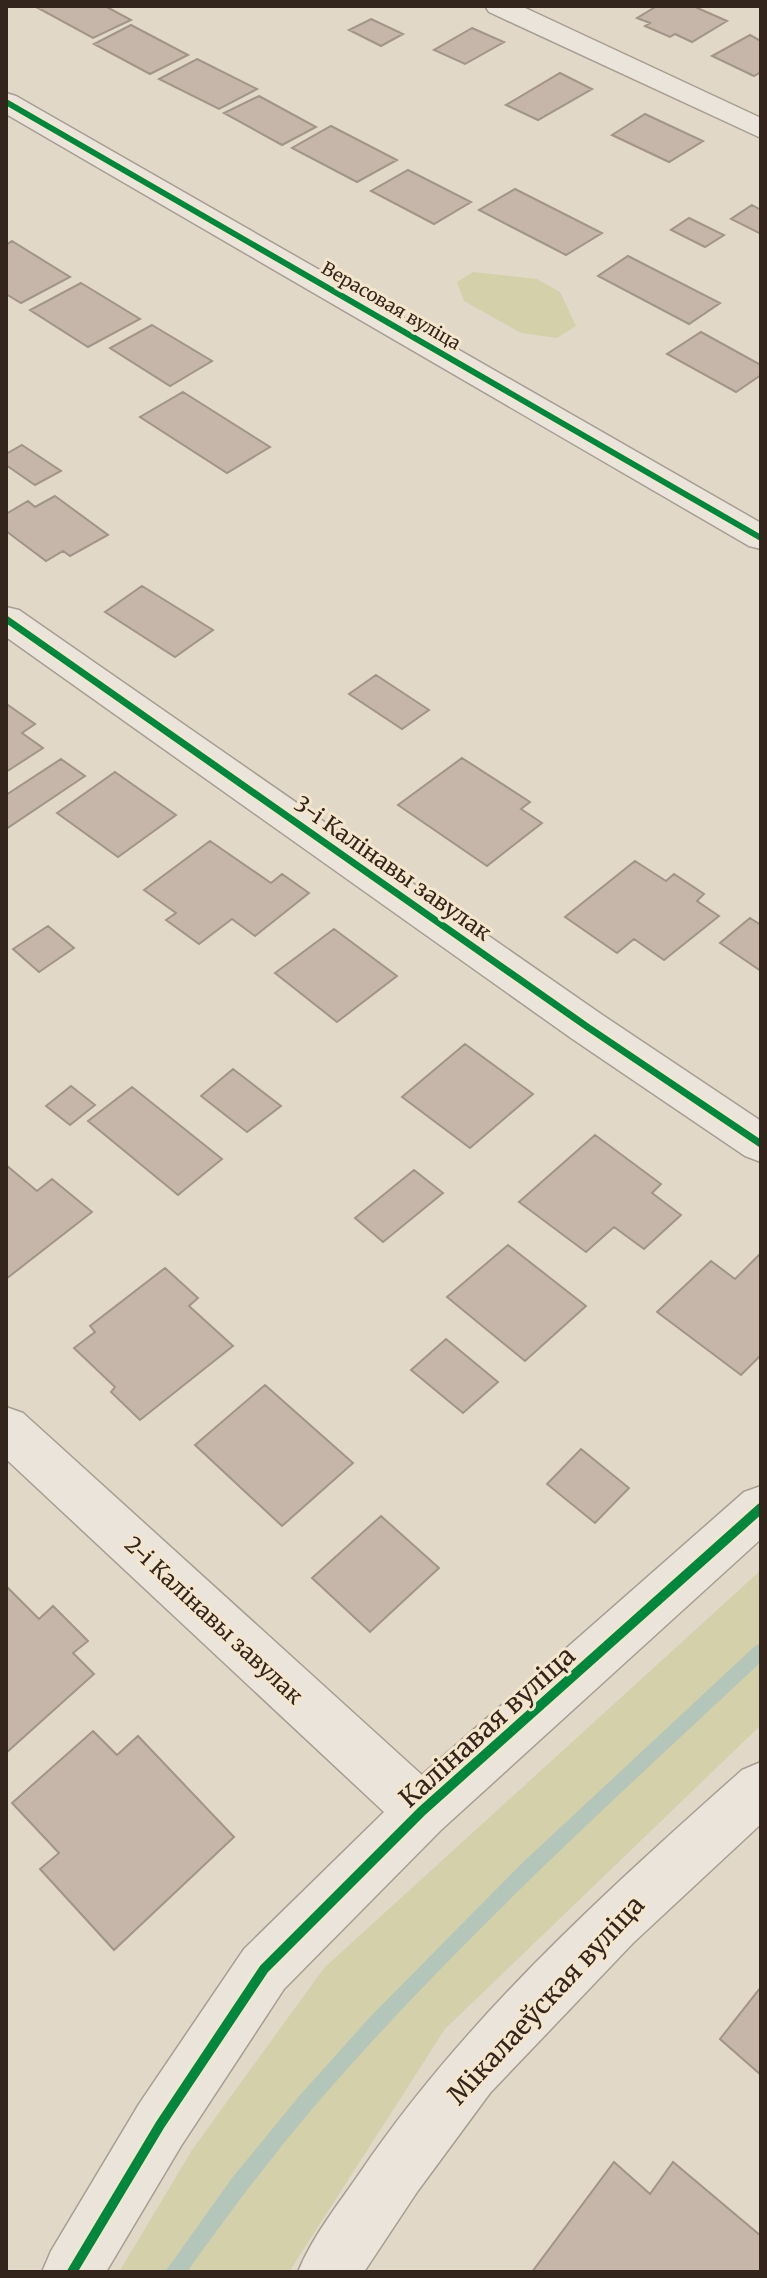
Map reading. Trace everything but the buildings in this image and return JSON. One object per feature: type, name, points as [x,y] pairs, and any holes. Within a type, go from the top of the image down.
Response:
[{"type":"street","points":[[499,6],[761,129]]},
{"type":"street","name":"Верасовая вуліца","points":[[6,102],[761,538]]},
{"type":"street","name":"3-і Калінавы завулак","points":[[6,619],[586,1026],[761,1144]]},
{"type":"street","name":"2-і Калінавы завулак","points":[[6,1428],[422,1811]]},
{"type":"street","name":"Калінавая вуліца","points":[[72,2272],[160,2125],[264,1969],[422,1811],[761,1508]]},
{"type":"street","name":"Мікалаеўская вуліца","points":[[328,2272],[396,2171],[470,2073],[613,1923],[761,1788]]},
{"type":"shaded area","points":[[473,272],[537,279],[560,292],[576,326],[557,338],[521,333],[464,301],[457,282]]},
{"type":"shaded area","points":[[761,1570],[761,1725],[445,2029],[289,2272],[119,2272],[192,2150],[324,1968]]},
{"type":"waterway","points":[[175,2272],[239,2185],[306,2102],[377,2022],[527,1871],[761,1651]]},
{"type":"cycle path","points":[[6,102],[761,538]]},
{"type":"cycle path","points":[[6,619],[586,1026],[761,1144]]},
{"type":"cycle path","points":[[72,2272],[160,2125],[264,1969],[422,1811],[761,1508]]}]
